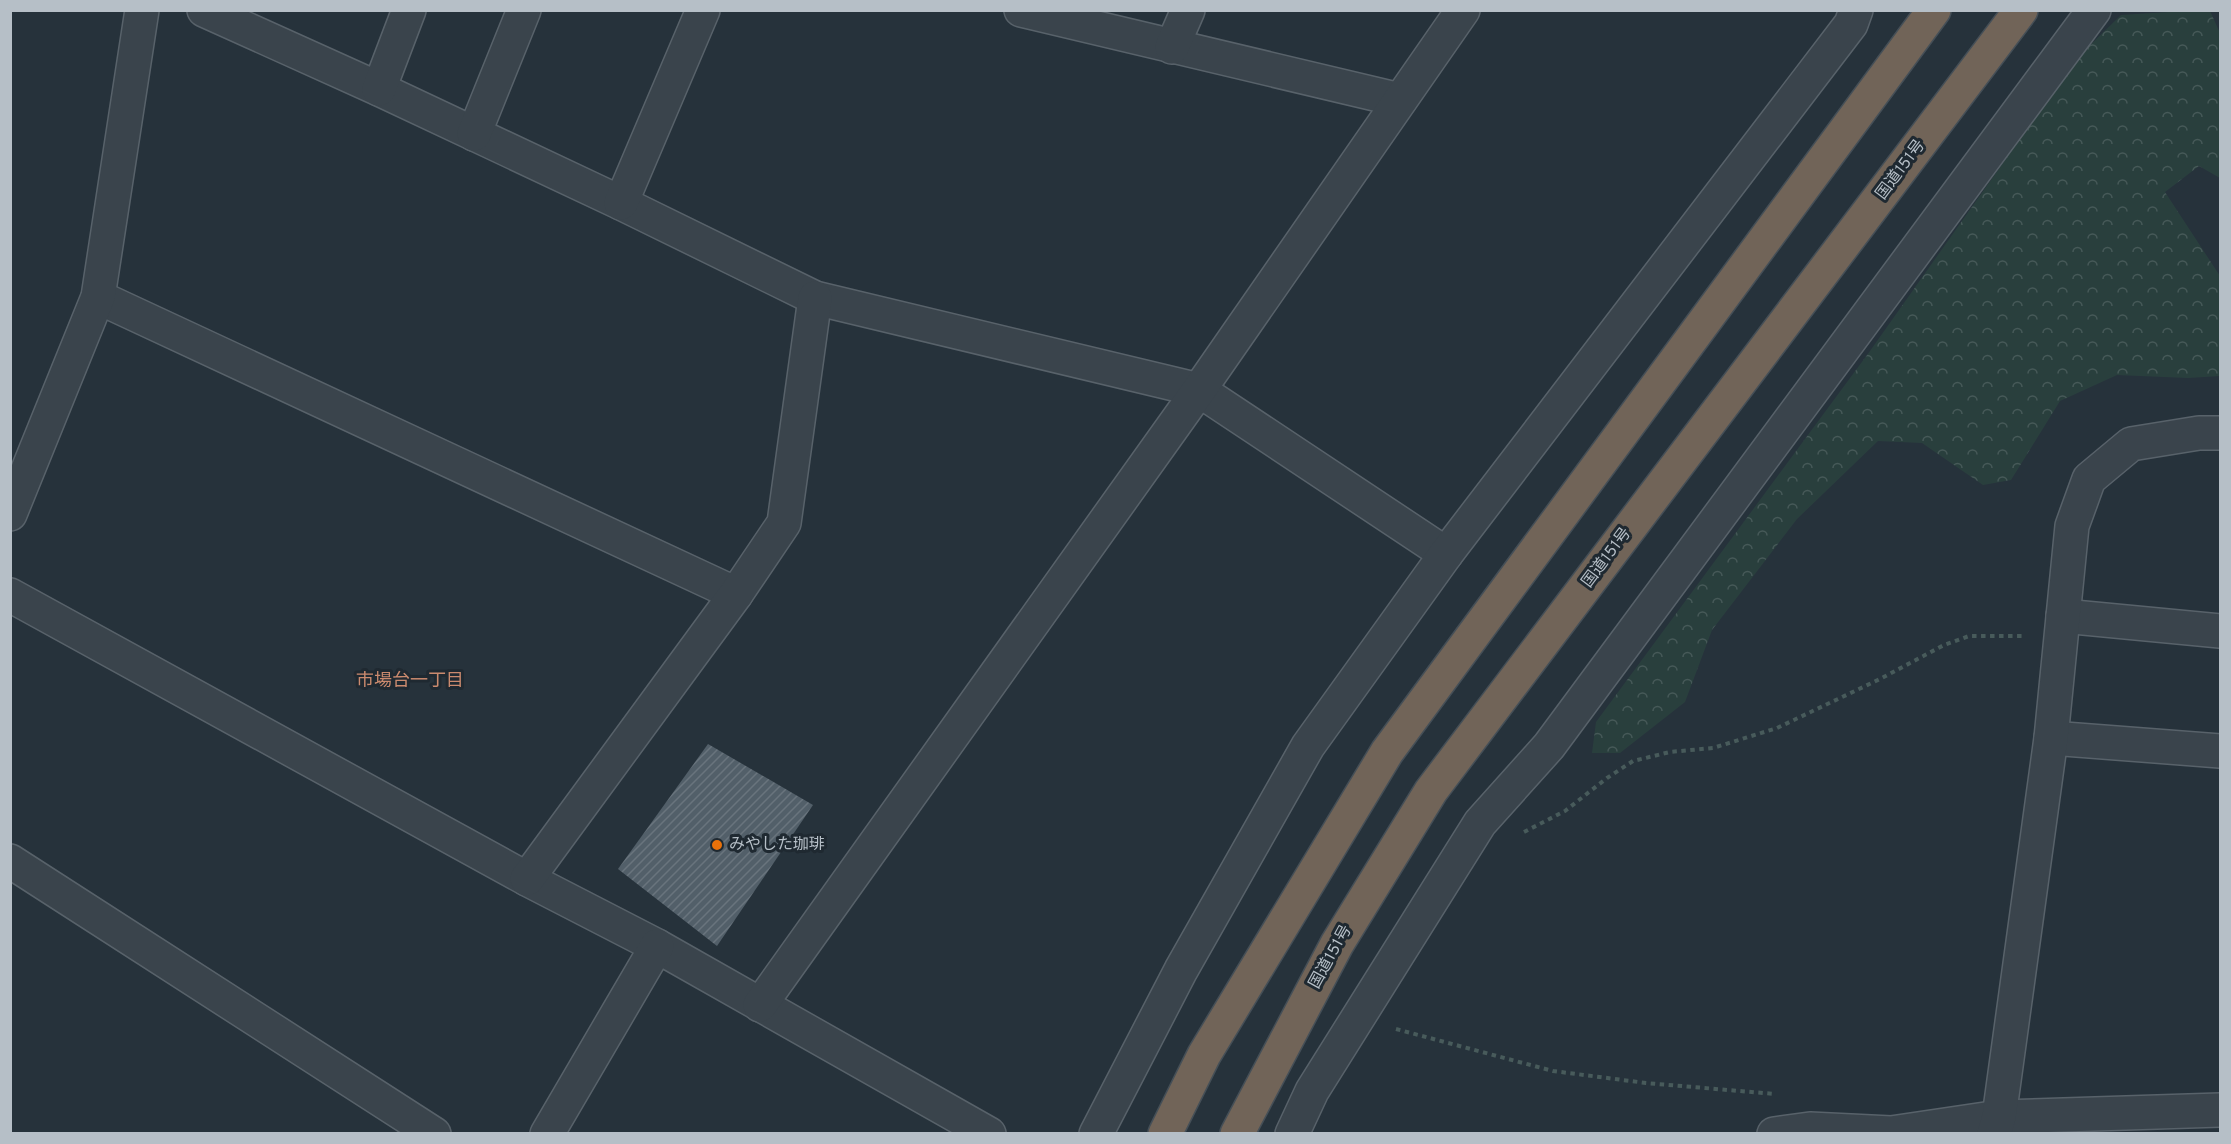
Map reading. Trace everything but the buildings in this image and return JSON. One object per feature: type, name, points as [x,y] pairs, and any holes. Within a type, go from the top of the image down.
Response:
[{"type":"highway","points":[[1164,1134],[1204,1055],[1387,752],[1934,10]]},
{"type":"highway","name":"国道151号","points":[[1237,1134],[1258,1089],[1337,944],[1431,791],[2021,10]]},
{"type":"street","points":[[10,514],[98,297],[142,10]]},
{"type":"street","points":[[204,10],[379,89],[621,203],[815,298],[1199,390],[1446,554]]},
{"type":"street","points":[[379,89],[410,10]]},
{"type":"street","points":[[474,134],[524,10]]},
{"type":"street","points":[[621,203],[703,10]]},
{"type":"street","points":[[1021,10],[1400,100]]},
{"type":"street","points":[[1172,47],[1188,10]]},
{"type":"street","points":[[760,1005],[1199,390],[1463,10]]},
{"type":"street","points":[[1096,1134],[1181,970],[1308,746],[1446,554],[1851,24],[1856,10]]},
{"type":"street","points":[[1292,1134],[1312,1091],[1475,831],[1549,746],[2094,10]]},
{"type":"street","points":[[98,297],[736,594]]},
{"type":"street","points":[[527,879],[736,594],[784,523],[815,298]]},
{"type":"street","points":[[1997,1125],[2051,738],[2072,526],[2089,479],[2131,444],[2199,433],[2220,433]]},
{"type":"street","points":[[10,595],[527,879],[657,946],[989,1134]]},
{"type":"street","points":[[2062,626],[2220,631]]},
{"type":"street","points":[[2051,738],[2220,751]]},
{"type":"street","points":[[10,861],[434,1134]]},
{"type":"street","points":[[547,1134],[657,946]]},
{"type":"street","points":[[1774,1134],[1810,1129],[1891,1132],[1997,1125],[2124,1124],[2220,1110]]},
{"type":"path","points":[[1475,831],[1496,838],[1520,834],[1565,811],[1633,761],[1670,752],[1713,748],[1777,728],[1880,679],[1944,645],[1969,636],[2062,626]]},
{"type":"path","points":[[1363,1009],[1386,1026],[1553,1071],[1646,1083],[1776,1094]]},
{"type":"green space","points":[[2210,11],[2220,33],[2220,178],[2199,166],[2165,192],[2220,276],[2220,376],[2188,378],[2117,375],[2060,401],[2011,480],[1983,485],[1922,443],[1878,441],[1797,519],[1712,630],[1685,702],[1620,753],[1592,753],[1596,722],[1870,351],[2078,57],[2121,15]]},
{"type":"place","name":"みやした珈琲","points":[[717,845]]},
{"type":"district","name":"市場台一丁目","points":[[410,681]]}]
